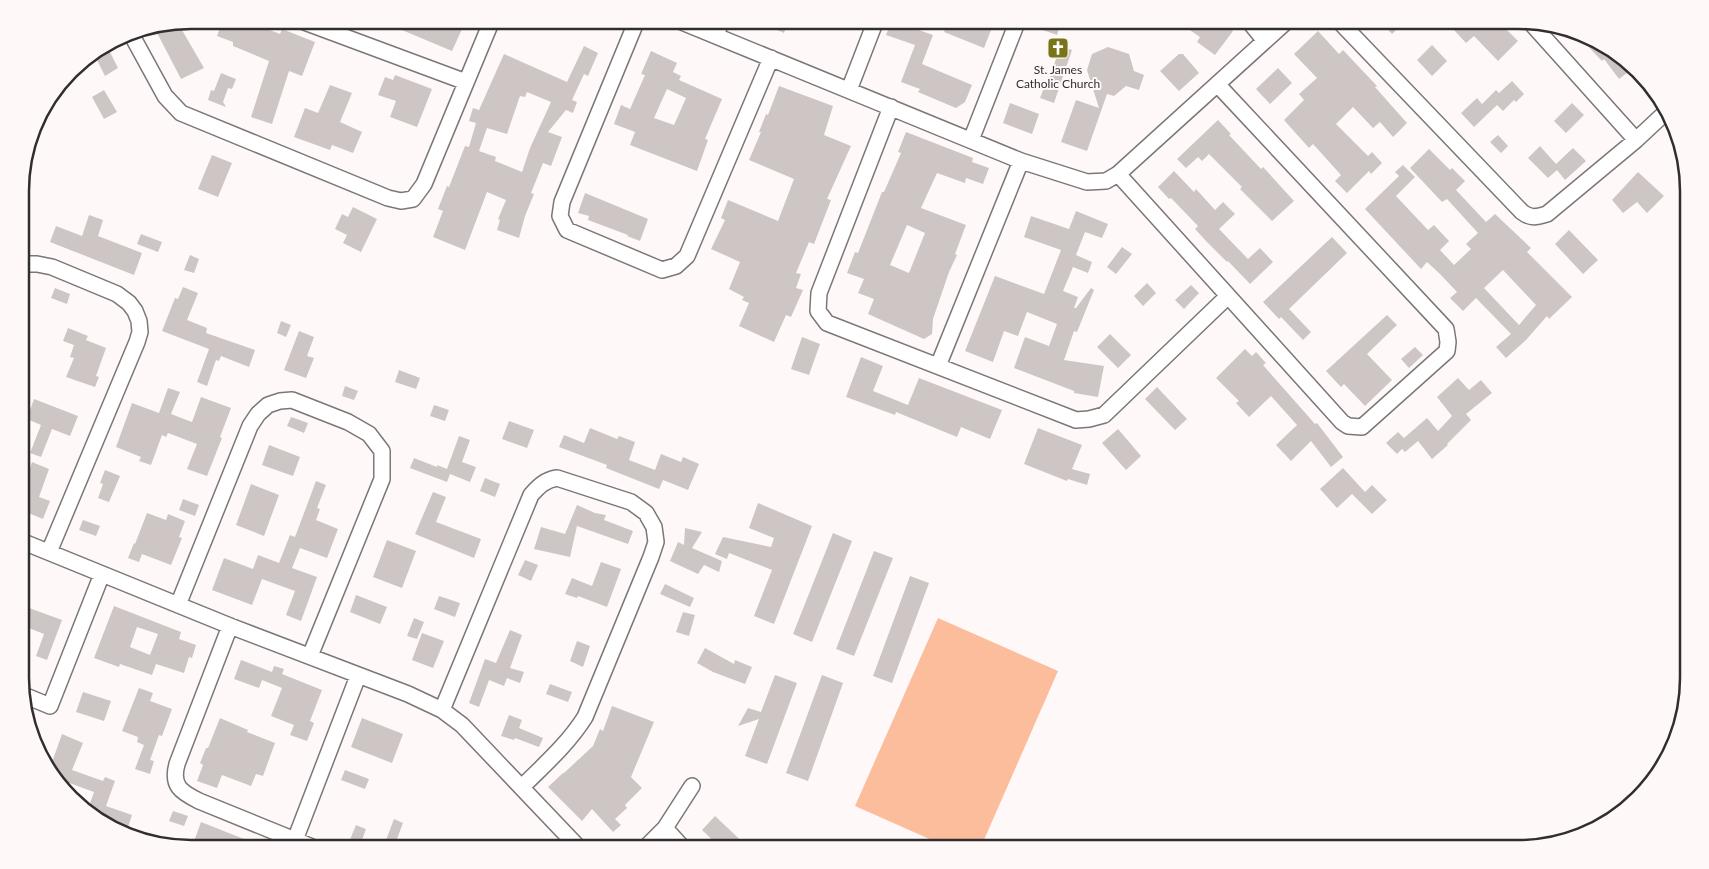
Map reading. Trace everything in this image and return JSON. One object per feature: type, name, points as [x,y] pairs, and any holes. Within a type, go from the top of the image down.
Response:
[{"type":"street","points":[[323,29],[466,82]]},
{"type":"street","points":[[134,39],[165,96],[181,113],[388,198],[401,201],[413,199],[424,184],[488,29]]},
{"type":"street","points":[[633,29],[562,202],[560,216],[568,230],[662,270],[676,266],[687,256],[771,58]]},
{"type":"street","points":[[700,29],[1021,161],[1087,182],[1106,181],[1118,174],[1278,29]]},
{"type":"street","points":[[716,35],[718,29]]},
{"type":"street","points":[[849,90],[873,29]]},
{"type":"street","points":[[971,140],[1014,29]]},
{"type":"street","points":[[1255,29],[1265,41]]},
{"type":"street","points":[[1347,29],[1528,217],[1548,214],[1662,116]]},
{"type":"street","points":[[1537,30],[1636,140]]},
{"type":"street","points":[[1118,174],[1342,422],[1348,426],[1362,426],[1447,351],[1446,329],[1218,84]]},
{"type":"street","points":[[891,107],[819,293],[818,311],[827,324],[1076,420],[1104,415],[1228,296]]},
{"type":"street","points":[[938,366],[1021,161]]},
{"type":"street","points":[[29,264],[52,267],[117,294],[129,303],[135,311],[139,320],[140,332],[49,552]]},
{"type":"street","points":[[178,605],[250,426],[258,414],[268,405],[292,400],[348,422],[369,434],[382,451],[383,465],[382,479],[310,656]]},
{"type":"street","points":[[442,710],[531,496],[540,485],[548,480],[557,478],[631,502],[646,513],[654,527],[656,542],[585,717],[574,734],[522,788]]},
{"type":"street","points":[[29,544],[230,626],[408,694],[442,710],[462,726],[571,840]]},
{"type":"street","points":[[30,697],[50,706],[102,574]]},
{"type":"street","points":[[230,626],[177,764],[174,773],[176,782],[185,794],[199,801],[294,840],[358,676]]},
{"type":"street","points":[[653,840],[665,828],[692,786]]},
{"type":"street","points":[[665,828],[676,840]]},
{"type":"shaded area","points":[[938,618],[1058,671],[984,840],[932,840],[855,806]]},
{"type":"building","points":[[182,29],[204,68],[181,79],[157,33]]},
{"type":"building","points":[[220,29],[267,29],[280,34],[282,29],[315,42],[302,76],[289,71],[272,124],[251,117],[269,61],[233,46],[233,42],[217,36]]},
{"type":"building","points":[[399,29],[462,29],[452,51]]},
{"type":"building","points":[[775,29],[786,29],[784,33]]},
{"type":"building","points":[[888,29],[916,29],[933,35],[922,64],[972,85],[965,102],[956,108],[918,92],[920,89],[901,82],[915,45],[886,35]]},
{"type":"building","points":[[945,29],[991,29],[984,48],[944,32]]},
{"type":"building","points":[[1040,29],[1059,29],[1057,35]]},
{"type":"building","points":[[1188,29],[1230,29],[1233,31],[1215,55],[1197,42],[1200,37]]},
{"type":"building","points":[[1387,29],[1397,29],[1392,34]]},
{"type":"building","points":[[1506,29],[1518,41],[1498,61],[1474,36],[1466,43],[1454,30]]},
{"type":"building","points":[[1318,31],[1339,54],[1343,50],[1377,86],[1375,87],[1407,123],[1393,137],[1380,122],[1373,128],[1353,107],[1336,124],[1368,156],[1372,152],[1382,163],[1371,174],[1369,171],[1347,193],[1335,181],[1341,175],[1313,144],[1309,148],[1284,120],[1304,100],[1299,94],[1317,78],[1294,54]]},
{"type":"building","points":[[1584,43],[1608,56],[1628,72],[1619,79],[1604,59],[1602,61]]},
{"type":"building","points":[[1432,45],[1447,61],[1432,76],[1417,60]]},
{"type":"building","points":[[584,46],[598,53],[588,76],[584,74],[572,100],[577,102],[573,113],[566,110],[548,132],[562,137],[551,166],[543,163],[531,193],[534,194],[519,238],[497,230],[500,220],[498,219],[506,200],[487,192],[465,250],[433,237],[443,211],[438,209],[447,186],[449,187],[465,146],[469,147],[476,123],[469,121],[473,108],[479,110],[504,54],[567,82]],"holes":[[[527,92],[551,102],[530,148],[522,172],[495,161],[496,157],[479,151],[487,128],[507,134],[520,96],[525,97]]]},
{"type":"building","points":[[1060,46],[1072,50],[1054,103],[1040,98],[1047,80],[1049,81]]},
{"type":"building","points":[[1108,47],[1129,54],[1134,71],[1144,75],[1139,90],[1126,86],[1114,96],[1107,94],[1087,151],[1061,142],[1076,100],[1099,108],[1087,70],[1092,54]]},
{"type":"building","points":[[109,50],[118,68],[105,76],[96,59]]},
{"type":"building","points":[[651,51],[677,63],[673,72],[681,76],[679,80],[722,99],[705,139],[708,140],[697,171],[630,145],[635,132],[614,124],[621,105],[630,109],[645,75],[641,74]],"holes":[[[667,89],[686,98],[674,125],[654,118]]]},
{"type":"building","points":[[1179,54],[1183,54],[1199,73],[1179,91],[1160,71]]},
{"type":"building","points":[[1278,68],[1292,83],[1270,104],[1256,89]]},
{"type":"building","points":[[221,73],[236,79],[232,89],[228,88],[223,102],[226,107],[208,100],[211,90],[214,91]]},
{"type":"building","points":[[395,75],[432,89],[417,127],[390,117],[396,101],[378,95],[385,77],[393,80]]},
{"type":"building","points":[[1512,81],[1524,94],[1516,102],[1514,100],[1503,111],[1497,105],[1474,127],[1461,113],[1477,98],[1482,104],[1496,90],[1499,93]]},
{"type":"building","points":[[330,85],[352,93],[340,122],[362,132],[353,153],[332,145],[330,150],[294,137],[305,108],[318,113]]},
{"type":"building","points":[[779,86],[833,106],[824,135],[851,146],[827,199],[831,200],[814,244],[809,242],[796,273],[801,274],[796,288],[803,290],[791,317],[786,315],[774,342],[739,326],[749,303],[742,300],[744,297],[729,289],[740,262],[711,249],[725,220],[721,218],[728,200],[778,221],[794,179],[749,160],[761,132],[759,132],[766,114],[768,115]]},
{"type":"building","points":[[104,90],[117,112],[104,119],[92,97]]},
{"type":"building","points":[[1010,103],[1039,114],[1032,134],[1003,123]]},
{"type":"building","points":[[1572,103],[1584,115],[1566,133],[1554,121]]},
{"type":"building","points":[[1218,120],[1231,134],[1229,135],[1261,169],[1263,167],[1294,201],[1272,221],[1209,154],[1202,161],[1198,157],[1186,168],[1177,159]]},
{"type":"building","points":[[906,132],[973,158],[972,162],[989,168],[983,184],[966,178],[965,183],[937,173],[921,208],[966,225],[933,319],[932,334],[924,339],[868,314],[874,299],[858,293],[864,279],[847,273],[855,252],[858,253],[882,192],[884,192],[901,153],[898,152]],"holes":[[[907,225],[925,233],[909,273],[890,265]]]},
{"type":"building","points":[[1498,135],[1508,146],[1501,153],[1490,142]]},
{"type":"building","points":[[1540,146],[1556,164],[1573,148],[1586,161],[1565,180],[1557,170],[1548,178],[1528,158]]},
{"type":"building","points":[[1429,149],[1450,170],[1452,168],[1465,181],[1456,190],[1486,222],[1495,214],[1531,248],[1527,252],[1572,297],[1549,319],[1547,316],[1526,340],[1506,358],[1496,347],[1511,334],[1476,298],[1463,311],[1450,298],[1457,292],[1440,274],[1427,262],[1421,269],[1365,209],[1399,176],[1395,172],[1403,165],[1415,177],[1396,196],[1428,230],[1434,225],[1449,241],[1440,250],[1454,265],[1471,249],[1466,244],[1478,233],[1447,199],[1442,202],[1410,168]],"holes":[[[1503,270],[1536,305],[1519,325],[1484,288]]]},
{"type":"building","points":[[212,155],[232,163],[218,197],[198,189]]},
{"type":"building","points":[[1174,171],[1194,192],[1196,189],[1215,210],[1223,202],[1235,214],[1219,229],[1248,259],[1260,248],[1273,262],[1250,284],[1206,241],[1195,229],[1198,226],[1158,187]]},
{"type":"building","points":[[1638,172],[1664,196],[1647,213],[1637,202],[1623,213],[1612,200]]},
{"type":"building","points":[[585,193],[648,219],[640,241],[588,220],[589,216],[578,213]]},
{"type":"building","points":[[353,207],[377,219],[361,252],[343,243],[347,235],[335,229],[342,214],[348,217]]},
{"type":"building","points":[[1076,211],[1108,224],[1102,238],[1085,232],[1076,255],[1092,262],[1088,273],[1073,267],[1063,291],[1078,297],[1074,308],[1076,308],[1091,288],[1094,290],[1077,332],[1074,331],[1064,360],[1104,366],[1098,397],[1074,393],[1074,391],[1014,368],[1025,337],[1049,346],[1057,324],[1027,312],[1018,336],[1004,331],[993,362],[965,351],[995,276],[1044,294],[1061,250],[1024,237],[1031,216],[1069,229]]},
{"type":"building","points":[[89,215],[103,220],[98,236],[142,253],[134,275],[50,242],[56,226],[82,236]]},
{"type":"building","points":[[1569,230],[1598,260],[1583,274],[1555,244]]},
{"type":"building","points":[[141,234],[162,242],[158,252],[137,244]]},
{"type":"building","points":[[1332,237],[1347,253],[1289,309],[1311,332],[1303,340],[1281,317],[1279,319],[1263,302]]},
{"type":"building","points":[[1122,247],[1132,254],[1116,274],[1107,267]]},
{"type":"building","points":[[190,255],[199,259],[194,273],[184,270]]},
{"type":"building","points":[[1147,283],[1156,293],[1143,306],[1134,296]]},
{"type":"building","points":[[1191,285],[1199,293],[1184,309],[1175,300]]},
{"type":"building","points":[[183,287],[198,293],[187,320],[207,328],[206,333],[255,350],[249,367],[221,356],[219,361],[216,360],[207,386],[197,382],[209,349],[162,331],[175,298],[178,299]]},
{"type":"building","points":[[55,288],[70,294],[67,304],[51,298]]},
{"type":"building","points":[[1387,315],[1397,325],[1367,354],[1392,380],[1365,406],[1344,384],[1341,387],[1326,371]]},
{"type":"building","points":[[281,321],[291,325],[286,337],[277,333]]},
{"type":"building","points":[[68,328],[88,336],[86,340],[106,348],[96,376],[99,377],[95,387],[66,377],[74,358],[70,357],[74,345],[63,341]]},
{"type":"building","points":[[299,331],[314,337],[307,356],[314,358],[306,378],[284,370]]},
{"type":"building","points":[[1110,334],[1131,355],[1118,368],[1097,347]]},
{"type":"building","points":[[802,337],[820,344],[809,375],[791,369]]},
{"type":"building","points":[[1415,347],[1423,355],[1409,368],[1401,359]]},
{"type":"building","points":[[1245,349],[1252,356],[1256,352],[1266,363],[1263,365],[1315,424],[1317,423],[1343,457],[1331,467],[1311,441],[1291,461],[1276,445],[1297,425],[1271,396],[1249,417],[1236,403],[1239,401],[1216,378]]},
{"type":"building","points":[[861,357],[883,366],[873,391],[908,405],[919,378],[1002,410],[990,439],[961,427],[957,437],[896,412],[895,415],[846,397]]},
{"type":"building","points":[[399,370],[420,378],[416,389],[395,382]]},
{"type":"building","points":[[1458,378],[1469,390],[1481,380],[1492,393],[1466,414],[1471,420],[1432,459],[1418,441],[1405,452],[1402,449],[1397,454],[1386,443],[1398,432],[1404,438],[1427,418],[1438,431],[1452,416],[1437,397]]},
{"type":"building","points":[[345,386],[358,391],[354,400],[342,396]]},
{"type":"building","points":[[1157,387],[1187,419],[1175,430],[1145,399]]},
{"type":"building","points":[[168,388],[180,392],[171,414],[192,422],[201,397],[231,408],[207,476],[187,469],[197,444],[168,433],[166,437],[162,435],[151,465],[139,461],[141,457],[116,447],[132,403],[159,413]]},
{"type":"building","points":[[34,399],[78,416],[70,436],[52,429],[41,457],[30,453],[41,425],[29,420],[29,413]]},
{"type":"building","points":[[434,405],[449,410],[445,421],[430,416]]},
{"type":"building","points":[[291,417],[308,423],[304,433],[287,426]]},
{"type":"building","points":[[509,421],[534,430],[527,448],[502,439]]},
{"type":"building","points":[[590,428],[617,439],[619,436],[635,442],[629,460],[655,470],[661,454],[681,462],[683,457],[699,464],[688,490],[663,480],[659,489],[606,468],[607,465],[559,447],[564,435],[584,443]]},
{"type":"building","points":[[1038,428],[1082,445],[1072,469],[1090,474],[1087,485],[1068,479],[1067,481],[1024,464]]},
{"type":"building","points":[[1118,429],[1141,456],[1126,470],[1102,443]]},
{"type":"building","points":[[459,436],[470,440],[462,462],[476,467],[470,482],[450,474],[447,482],[410,468],[414,458],[447,469]]},
{"type":"building","points":[[269,445],[300,457],[293,476],[262,465]]},
{"type":"building","points":[[32,462],[49,469],[39,497],[50,501],[43,519],[29,513],[29,470]]},
{"type":"building","points":[[1343,468],[1365,492],[1372,485],[1387,500],[1372,514],[1352,494],[1337,508],[1320,489]]},
{"type":"building","points":[[105,470],[120,476],[109,502],[98,498],[103,484],[100,483]]},
{"type":"building","points":[[485,478],[500,484],[495,497],[480,491]]},
{"type":"building","points":[[316,481],[326,485],[317,508],[320,509],[316,520],[338,529],[327,558],[300,548],[292,568],[317,577],[301,621],[286,615],[295,591],[262,579],[252,605],[212,590],[224,558],[253,569],[258,555],[279,563],[290,535],[295,537]]},
{"type":"building","points":[[251,484],[279,495],[264,536],[236,525]]},
{"type":"building","points":[[433,492],[446,497],[436,522],[481,539],[474,558],[415,534]]},
{"type":"building","points":[[183,499],[199,505],[195,516],[179,510]]},
{"type":"building","points":[[758,503],[812,526],[774,624],[754,616],[772,570],[729,553],[727,559],[715,554],[723,537],[771,547],[774,538],[749,528]]},
{"type":"building","points":[[577,505],[595,513],[606,515],[604,520],[633,531],[628,544],[577,526],[570,557],[534,549],[541,527],[565,534]]},
{"type":"building","points":[[147,513],[166,520],[168,514],[185,521],[179,537],[182,538],[171,565],[142,554],[139,562],[128,558]]},
{"type":"building","points":[[83,520],[100,526],[96,536],[79,530]]},
{"type":"building","points":[[685,528],[702,532],[692,548],[722,561],[719,572],[704,565],[698,574],[670,561],[678,542],[684,545]]},
{"type":"building","points":[[833,533],[852,541],[812,642],[793,634]]},
{"type":"building","points":[[387,540],[416,551],[402,588],[373,577]]},
{"type":"building","points":[[874,551],[893,558],[854,656],[836,649]]},
{"type":"building","points":[[525,560],[538,565],[531,581],[518,575]]},
{"type":"building","points":[[601,562],[621,569],[607,607],[578,596],[577,598],[565,594],[572,578],[592,586]]},
{"type":"building","points":[[910,576],[929,583],[892,683],[873,676]]},
{"type":"building","points":[[665,584],[694,598],[690,607],[660,594]]},
{"type":"building","points":[[356,595],[387,607],[380,624],[350,612]]},
{"type":"building","points":[[439,596],[460,603],[455,617],[434,609]]},
{"type":"building","points":[[114,606],[181,632],[179,639],[196,645],[192,658],[189,657],[184,673],[156,664],[152,675],[120,664],[119,667],[94,658]],"holes":[[[137,627],[158,634],[150,655],[130,647]]]},
{"type":"building","points":[[29,608],[62,620],[47,660],[36,656],[44,634],[29,628]]},
{"type":"building","points":[[683,612],[695,615],[689,636],[676,632]]},
{"type":"building","points":[[414,618],[424,622],[417,639],[407,636]]},
{"type":"building","points":[[510,630],[522,635],[510,668],[524,672],[520,683],[507,678],[504,686],[489,680],[479,707],[469,703],[485,659],[496,663]]},
{"type":"building","points":[[422,633],[444,641],[433,668],[412,660]]},
{"type":"building","points":[[577,641],[590,646],[583,667],[570,661]]},
{"type":"building","points":[[705,648],[734,664],[735,660],[752,667],[745,684],[713,672],[697,663]]},
{"type":"building","points":[[241,660],[272,672],[274,666],[284,669],[282,674],[322,690],[310,721],[314,723],[307,741],[290,735],[294,725],[271,716],[282,688],[262,680],[259,688],[234,679]]},
{"type":"building","points":[[775,675],[797,683],[767,764],[745,756],[759,719],[738,726],[748,708],[761,712]]},
{"type":"building","points":[[822,675],[843,683],[808,781],[786,773]]},
{"type":"building","points":[[550,684],[572,692],[568,702],[546,694]]},
{"type":"building","points":[[139,688],[153,693],[150,701],[172,709],[162,736],[159,735],[150,760],[154,761],[150,774],[135,769],[144,745],[137,742],[138,737],[122,731]]},
{"type":"building","points":[[83,692],[111,701],[104,721],[76,712]]},
{"type":"building","points":[[612,706],[654,722],[631,777],[642,788],[625,805],[627,808],[615,819],[621,825],[613,832],[592,809],[582,821],[548,787],[593,746],[600,729],[603,731]]},
{"type":"building","points":[[509,715],[522,720],[519,728],[543,738],[539,747],[515,738],[514,740],[501,736]]},
{"type":"building","points":[[220,718],[248,730],[247,732],[275,743],[263,776],[256,774],[251,786],[222,775],[217,788],[197,781],[203,765],[200,763]]},
{"type":"building","points":[[362,718],[403,734],[392,763],[351,747]]},
{"type":"building","points":[[62,734],[83,743],[72,770],[103,781],[105,777],[115,781],[106,806],[132,815],[128,827],[117,823],[92,807],[89,805],[94,792],[66,782],[52,762]]},
{"type":"building","points":[[345,770],[369,779],[365,789],[341,780]]},
{"type":"building","points":[[173,811],[188,816],[184,826],[169,821]]},
{"type":"building","points":[[715,816],[740,840],[713,840],[702,830]]},
{"type":"building","points":[[394,819],[403,823],[397,840],[386,840]]},
{"type":"building","points":[[201,822],[244,839],[244,840],[195,840]]},
{"type":"building","points":[[356,825],[366,829],[362,840],[350,840]]},
{"type":"place","name":"St. James Catholic Church","points":[[1058,48]]}]
